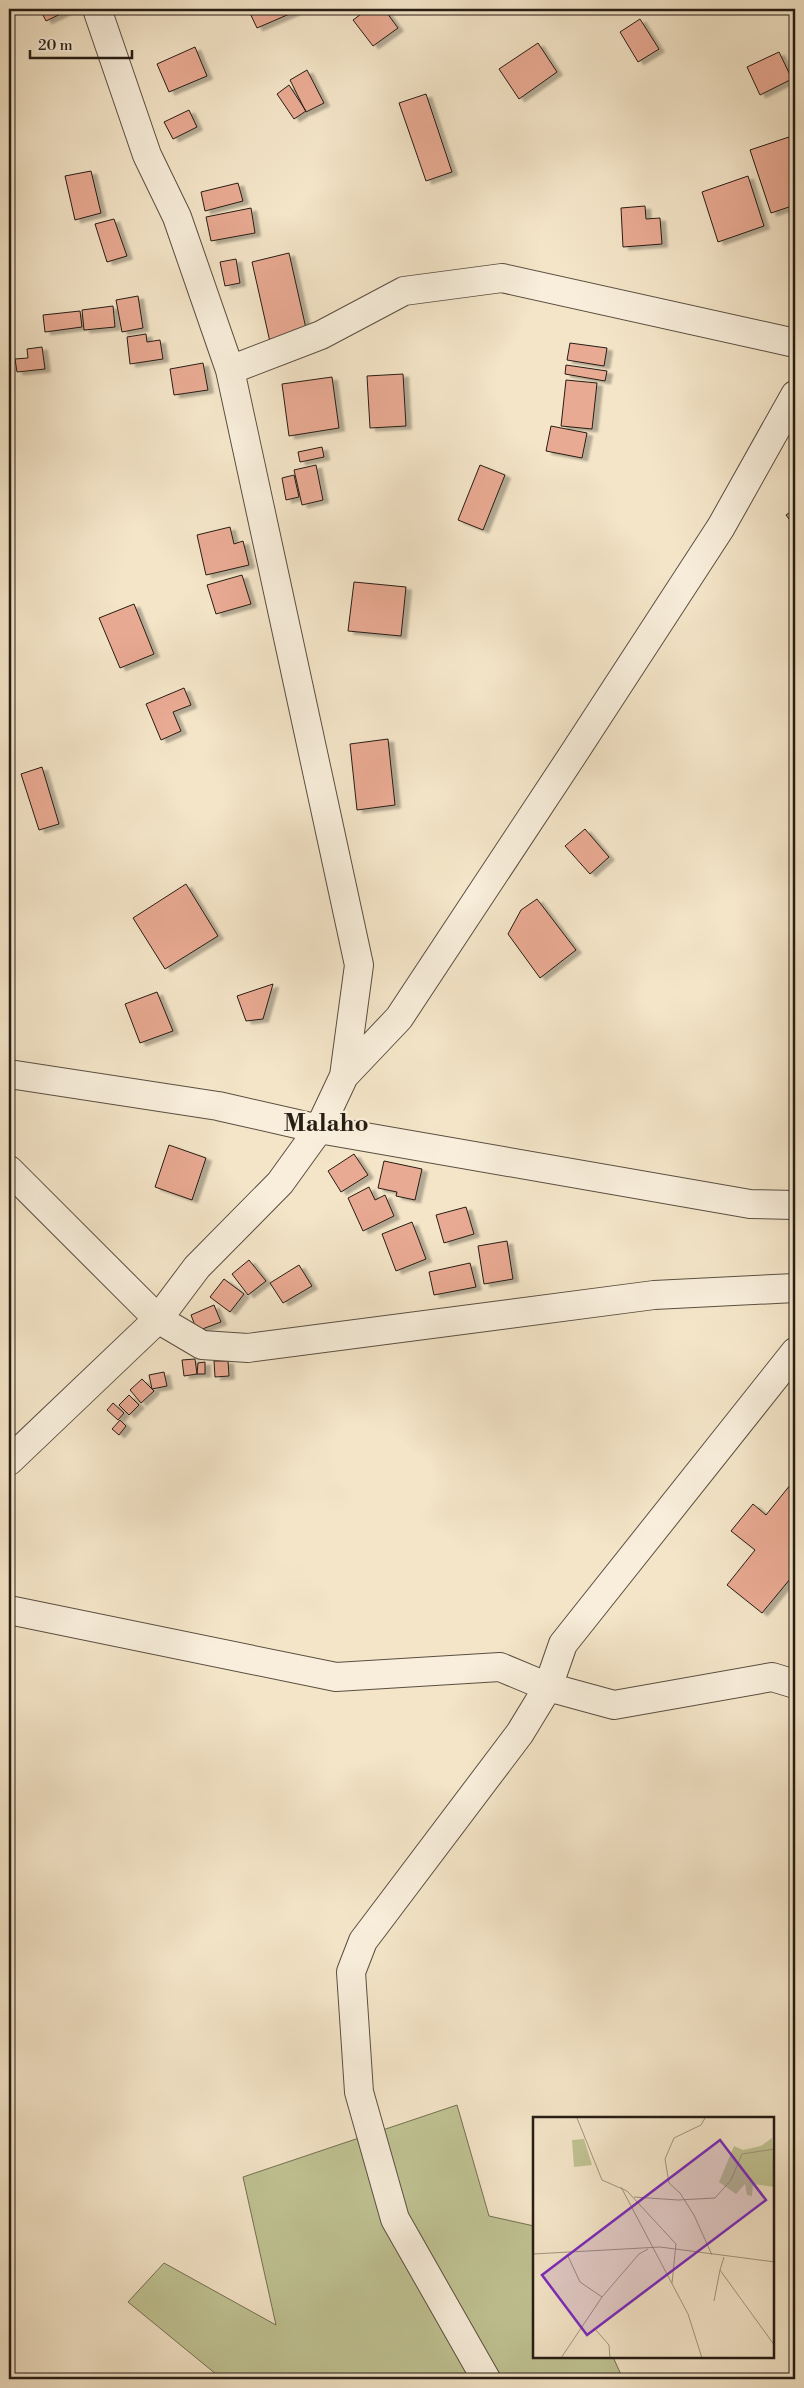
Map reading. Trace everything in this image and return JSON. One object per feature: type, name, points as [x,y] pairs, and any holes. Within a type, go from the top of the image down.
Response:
[{"type":"street","points":[[9,1461],[158,1319],[197,1267],[280,1183],[319,1129],[344,1076],[359,965],[230,370],[177,217],[146,155],[98,9]]},
{"type":"street","points":[[230,370],[321,334],[404,291],[502,278],[795,343]]},
{"type":"street","points":[[344,1076],[399,1018],[410,1002],[721,527],[795,395]]},
{"type":"street","points":[[9,1074],[218,1106],[319,1129],[750,1204],[795,1205]]},
{"type":"street","points":[[9,1170],[158,1319],[202,1346],[248,1348],[654,1295],[795,1288]]},
{"type":"street","points":[[486,2379],[395,2219],[358,2092],[351,1972],[363,1941],[520,1733],[548,1687],[563,1644],[795,1352]]},
{"type":"street","points":[[9,1610],[336,1677],[500,1667],[548,1687],[614,1705],[772,1677],[795,1684]]},
{"type":"green space","points":[[457,2105],[489,2216],[533,2226],[533,2358],[613,2358],[623,2379],[222,2379],[128,2302],[164,2263],[276,2325],[243,2177]]},
{"type":"building","points":[[40,9],[71,9],[46,21]]},
{"type":"building","points":[[248,9],[293,9],[294,12],[257,28]]},
{"type":"building","points":[[368,9],[384,9],[398,28],[373,46],[353,20]]},
{"type":"building","points":[[640,19],[659,49],[638,62],[620,32]]},
{"type":"building","points":[[538,43],[557,72],[519,99],[499,69]]},
{"type":"building","points":[[195,47],[207,76],[169,92],[157,64]]},
{"type":"building","points":[[779,52],[792,79],[760,95],[747,67]]},
{"type":"building","points":[[307,70],[324,103],[306,112],[290,80]]},
{"type":"building","points":[[289,85],[306,111],[294,119],[277,94]]},
{"type":"building","points":[[426,94],[452,172],[426,181],[399,103]]},
{"type":"building","points":[[189,110],[197,127],[173,139],[164,122]]},
{"type":"building","points":[[795,135],[795,205],[771,213],[750,150]]},
{"type":"building","points":[[91,171],[101,213],[75,220],[65,176]]},
{"type":"building","points":[[748,176],[764,226],[718,242],[702,192]]},
{"type":"building","points":[[238,183],[243,201],[205,211],[201,192]]},
{"type":"building","points":[[645,206],[646,219],[660,218],[662,244],[623,247],[621,208]]},
{"type":"building","points":[[251,208],[255,233],[211,241],[206,217]]},
{"type":"building","points":[[114,219],[127,256],[107,262],[95,224]]},
{"type":"building","points":[[289,253],[307,333],[270,342],[252,262]]},
{"type":"building","points":[[236,259],[240,283],[225,286],[220,262]]},
{"type":"building","points":[[138,296],[143,328],[122,332],[116,300]]},
{"type":"building","points":[[113,306],[115,327],[84,330],[82,310]]},
{"type":"building","points":[[80,311],[82,327],[45,332],[43,315]]},
{"type":"building","points":[[146,334],[147,342],[160,340],[163,359],[130,364],[127,337]]},
{"type":"building","points":[[570,343],[607,348],[604,366],[567,360]]},
{"type":"building","points":[[42,347],[45,369],[17,372],[15,359],[28,358],[27,349]]},
{"type":"building","points":[[203,363],[208,390],[174,395],[170,369]]},
{"type":"building","points":[[566,365],[607,371],[605,381],[565,374]]},
{"type":"building","points":[[403,374],[406,426],[370,428],[367,376]]},
{"type":"building","points":[[332,377],[339,428],[289,436],[282,384]]},
{"type":"building","points":[[566,380],[597,383],[592,429],[561,426]]},
{"type":"building","points":[[551,426],[587,433],[582,458],[546,451]]},
{"type":"building","points":[[322,447],[324,457],[300,462],[298,452]]},
{"type":"building","points":[[316,465],[323,500],[302,505],[294,470]]},
{"type":"building","points":[[480,465],[505,475],[483,530],[458,520]]},
{"type":"building","points":[[294,475],[299,497],[286,500],[282,478]]},
{"type":"building","points":[[795,509],[795,527],[786,515]]},
{"type":"building","points":[[230,527],[234,544],[243,541],[249,565],[206,575],[197,535]]},
{"type":"building","points":[[242,575],[251,604],[216,614],[207,585]]},
{"type":"building","points":[[354,582],[406,587],[401,636],[348,631]]},
{"type":"building","points":[[134,604],[154,654],[120,668],[99,618]]},
{"type":"building","points":[[184,688],[191,705],[173,712],[181,731],[161,740],[146,704]]},
{"type":"building","points":[[388,739],[395,805],[357,810],[350,744]]},
{"type":"building","points":[[42,767],[59,824],[39,830],[21,774]]},
{"type":"building","points":[[585,829],[609,857],[590,874],[565,846]]},
{"type":"building","points":[[186,884],[218,936],[165,969],[133,918]]},
{"type":"building","points":[[537,899],[576,950],[540,978],[508,934],[521,910]]},
{"type":"building","points":[[273,984],[263,1019],[246,1021],[237,996]]},
{"type":"building","points":[[157,992],[173,1031],[140,1043],[125,1004]]},
{"type":"building","points":[[169,1145],[206,1158],[192,1200],[155,1187]]},
{"type":"building","points":[[354,1154],[368,1175],[341,1192],[328,1171]]},
{"type":"building","points":[[384,1161],[422,1169],[415,1200],[396,1196],[397,1192],[378,1188]]},
{"type":"building","points":[[369,1187],[375,1200],[385,1195],[394,1216],[363,1231],[348,1198]]},
{"type":"building","points":[[466,1207],[474,1234],[444,1243],[436,1215]]},
{"type":"building","points":[[412,1222],[426,1259],[396,1271],[382,1234]]},
{"type":"building","points":[[507,1241],[513,1279],[484,1284],[478,1246]]},
{"type":"building","points":[[249,1260],[266,1281],[248,1295],[232,1274]]},
{"type":"building","points":[[470,1263],[476,1287],[434,1295],[429,1272]]},
{"type":"building","points":[[299,1265],[312,1286],[283,1303],[270,1283]]},
{"type":"building","points":[[224,1279],[244,1294],[230,1312],[210,1297]]},
{"type":"building","points":[[214,1305],[221,1322],[197,1331],[191,1315]]},
{"type":"building","points":[[195,1359],[197,1374],[184,1376],[182,1360]]},
{"type":"building","points":[[214,1361],[228,1361],[229,1376],[215,1377]]},
{"type":"building","points":[[205,1362],[205,1374],[197,1374],[198,1363]]},
{"type":"building","points":[[164,1372],[167,1386],[152,1389],[149,1375]]},
{"type":"building","points":[[142,1379],[154,1391],[141,1403],[130,1390]]},
{"type":"building","points":[[129,1395],[139,1405],[129,1415],[119,1405]]},
{"type":"building","points":[[113,1403],[124,1413],[118,1420],[107,1410]]},
{"type":"building","points":[[120,1420],[126,1426],[119,1435],[112,1429]]},
{"type":"building","points":[[795,1479],[795,1573],[762,1613],[727,1585],[755,1550],[731,1531],[753,1504],[766,1515]]},
{"type":"district","name":"Malaho","points":[[326,1123]]}]
